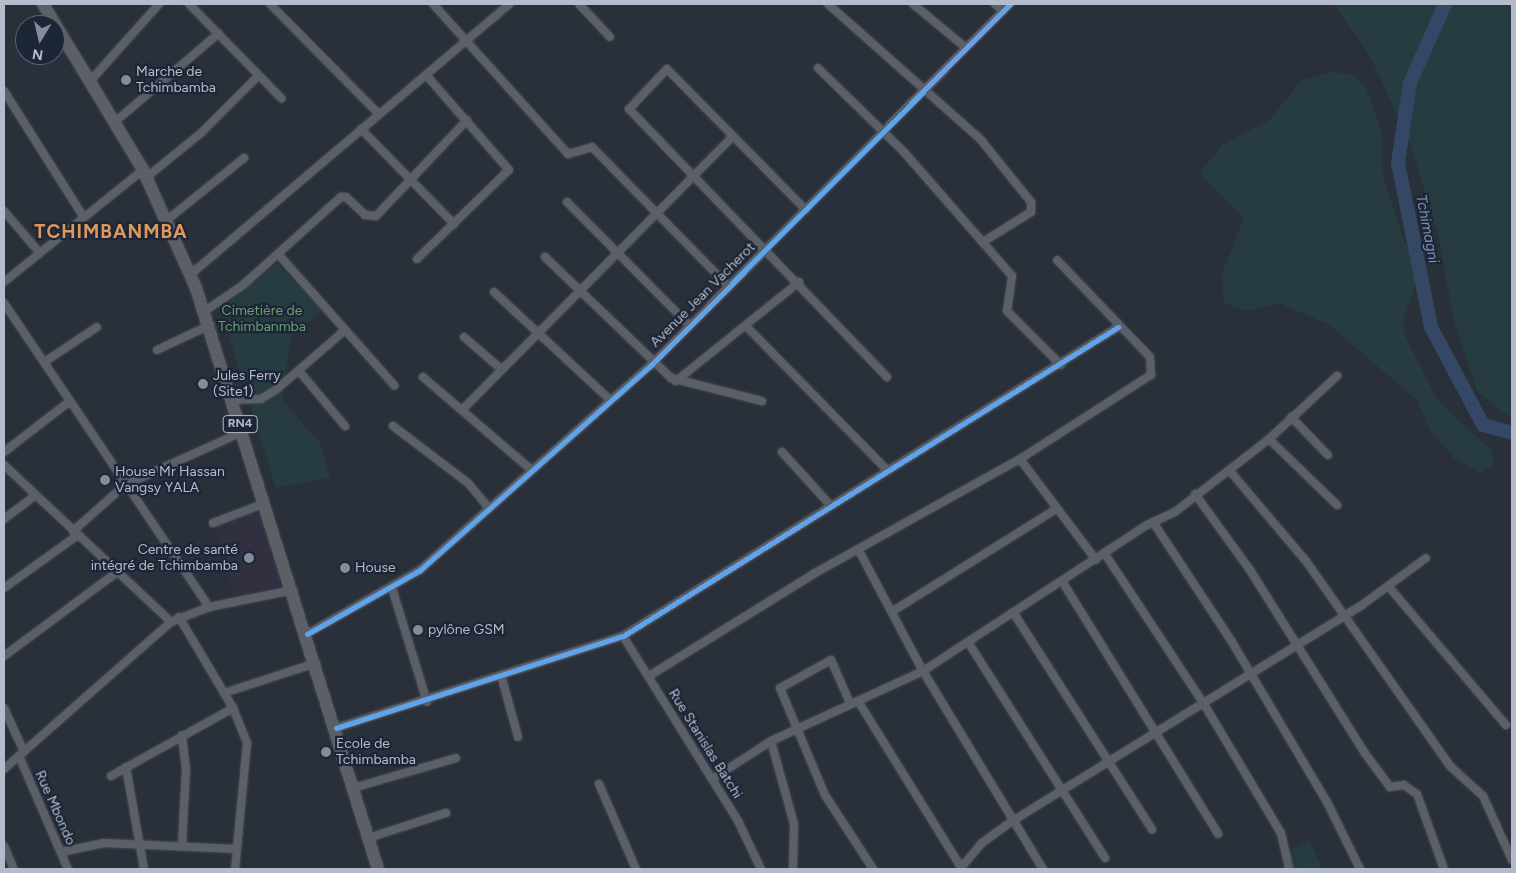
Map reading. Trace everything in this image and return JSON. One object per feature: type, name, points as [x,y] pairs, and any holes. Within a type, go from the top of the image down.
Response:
[{"type":"highway","name":"RN4","points":[[43,4],[92,79],[145,173],[205,311],[316,663],[378,869]]},
{"type":"street","points":[[92,79],[159,4]]},
{"type":"street","points":[[189,4],[281,98]]},
{"type":"street","points":[[270,4],[378,112]]},
{"type":"street","points":[[433,4],[465,43],[568,154],[592,147],[729,287]]},
{"type":"street","points":[[190,274],[378,112],[465,43],[509,4]]},
{"type":"street","points":[[579,4],[610,37]]},
{"type":"street","points":[[828,4],[982,140],[1031,202],[1031,212],[983,242]]},
{"type":"street","points":[[913,4],[966,47],[1010,4]]},
{"type":"street","points":[[995,4],[1003,11]]},
{"type":"street","points":[[116,122],[219,33]]},
{"type":"street","name":"Avenue Jean Vacherot","points":[[392,588],[420,570],[529,468],[652,364],[766,248],[883,135],[966,47]]},
{"type":"street","points":[[818,68],[883,135],[904,152],[1012,276],[1007,311],[1061,365]]},
{"type":"street","points":[[806,210],[663,69],[628,109],[691,176],[799,282],[887,376]]},
{"type":"street","points":[[417,259],[509,170],[426,75]]},
{"type":"street","points":[[4,282],[83,216],[201,133],[258,76]]},
{"type":"street","points":[[4,91],[83,216]]},
{"type":"street","points":[[205,311],[279,255],[341,197],[346,197],[370,218],[409,176],[467,120]]},
{"type":"street","points":[[360,129],[409,176],[454,224]]},
{"type":"street","points":[[462,410],[691,176],[733,136]]},
{"type":"street","points":[[167,220],[244,158]]},
{"type":"street","points":[[567,202],[689,325]]},
{"type":"street","points":[[4,211],[39,252]]},
{"type":"street","points":[[279,255],[394,385]]},
{"type":"street","points":[[545,257],[652,364],[676,381],[762,400]]},
{"type":"street","points":[[649,676],[858,549],[1020,459],[1151,375],[1150,356],[1118,327],[1057,260]]},
{"type":"street","points":[[676,381],[799,282]]},
{"type":"street","points":[[494,292],[539,331],[610,399]]},
{"type":"street","points":[[4,303],[46,361],[125,485],[209,607]]},
{"type":"street","points":[[157,350],[210,325]]},
{"type":"street","points":[[746,326],[887,470]]},
{"type":"street","points":[[46,361],[97,327]]},
{"type":"street","points":[[336,728],[427,702],[501,675],[623,636],[830,505],[1061,365],[1118,327]]},
{"type":"street","points":[[233,400],[261,398],[299,371],[345,330]]},
{"type":"street","points":[[464,337],[501,369]]},
{"type":"street","points":[[299,371],[346,426]]},
{"type":"street","points":[[712,779],[771,741],[923,671],[1096,560],[1229,470],[1268,439],[1337,376]]},
{"type":"street","points":[[423,377],[529,468]]},
{"type":"street","points":[[4,452],[70,401]]},
{"type":"street","points":[[1292,417],[1328,455]]},
{"type":"street","points":[[393,426],[468,483],[488,507]]},
{"type":"street","points":[[4,588],[75,533],[125,485],[242,432]]},
{"type":"street","points":[[1268,439],[1337,505]]},
{"type":"street","points":[[782,452],[830,505]]},
{"type":"street","points":[[1020,459],[1096,560]]},
{"type":"street","points":[[4,465],[171,622]]},
{"type":"street","points":[[1229,470],[1292,544],[1450,766],[1482,796],[1512,860]]},
{"type":"street","points":[[1195,494],[1250,570],[1296,647],[1390,787],[1404,785],[1416,794],[1444,869]]},
{"type":"street","points":[[4,519],[35,496]]},
{"type":"street","points":[[213,523],[265,503]]},
{"type":"street","points":[[893,611],[1056,508]]},
{"type":"street","points":[[1153,522],[1326,800],[1360,869]]},
{"type":"street","points":[[858,549],[893,611],[923,671],[1043,869]]},
{"type":"street","points":[[1104,554],[1204,704],[1281,833],[1289,869]]},
{"type":"street","points":[[874,869],[825,795],[800,727],[780,688],[825,660],[835,662],[854,702],[961,869],[982,844],[1014,820],[1063,792],[1296,647],[1342,614],[1390,587],[1426,558]]},
{"type":"street","points":[[4,656],[117,572]]},
{"type":"street","points":[[1062,581],[1218,834]]},
{"type":"street","points":[[1390,587],[1506,724]]},
{"type":"street","points":[[307,634],[392,588],[427,702]]},
{"type":"street","points":[[4,769],[179,617],[209,607],[293,590]]},
{"type":"street","points":[[1013,612],[1152,829]]},
{"type":"street","points":[[179,617],[233,708],[245,732],[248,752],[235,869]]},
{"type":"street","name":"Rue Stanislas Batchi","points":[[623,636],[712,779],[760,869]]},
{"type":"street","points":[[968,642],[1105,858]]},
{"type":"street","points":[[224,693],[316,663]]},
{"type":"street","points":[[501,675],[518,737]]},
{"type":"street","name":"Rue Mbondo","points":[[4,708],[68,869]]},
{"type":"street","points":[[111,776],[233,708]]},
{"type":"street","points":[[182,735],[186,769],[182,845]]},
{"type":"street","points":[[771,741],[794,824],[793,869]]},
{"type":"street","points":[[353,788],[456,758]]},
{"type":"street","points":[[126,768],[144,869]]},
{"type":"street","points":[[599,784],[636,869]]},
{"type":"street","points":[[368,838],[446,813]]},
{"type":"street","points":[[62,852],[104,843],[139,843],[236,849]]},
{"type":"street","points":[[4,846],[7,860],[14,869]]},
{"type":"shaded area","name":"Centre de santé intégré de Tchimbamba","points":[[262,511],[282,586],[234,599],[214,524]]},
{"type":"green space","points":[[1334,4],[1512,4],[1512,419],[1477,391],[1453,317],[1438,233],[1411,146],[1371,58]]},
{"type":"green space","points":[[1334,72],[1352,75],[1366,88],[1382,132],[1383,178],[1404,241],[1417,263],[1417,281],[1403,320],[1405,336],[1438,401],[1492,451],[1494,465],[1480,472],[1454,458],[1430,430],[1417,400],[1328,324],[1279,303],[1247,311],[1224,303],[1222,274],[1244,217],[1200,173],[1222,145],[1269,120],[1302,80]]},
{"type":"green space","name":"Cimetière de Tchimbanmba","points":[[277,264],[323,309],[291,337],[282,400],[320,443],[330,478],[276,488],[223,317],[233,297]]},
{"type":"green space","points":[[1309,840],[1321,865],[1319,869],[1295,869],[1289,851]]},
{"type":"waterway","name":"Tchimagni","points":[[1445,4],[1410,83],[1398,163],[1431,327],[1483,425],[1512,433]]},
{"type":"cycle path","points":[[307,634],[420,570],[652,364],[1010,4]]},
{"type":"cycle path","points":[[336,728],[623,636],[1118,327]]},
{"type":"place","name":"Marche de Tchimbamba","points":[[126,80]]},
{"type":"place","name":"Jules Ferry (Site1)","points":[[203,384]]},
{"type":"place","name":"House Mr Hassan Vangsy YALA","points":[[105,480]]},
{"type":"place","name":"Centre de santé intégré de Tchimbamba","points":[[249,558]]},
{"type":"place","name":"House","points":[[345,568]]},
{"type":"place","name":"pylône GSM","points":[[418,630]]},
{"type":"place","name":"Ecole de Tchimbamba","points":[[326,752]]},
{"type":"district","name":"TCHIMBANMBA","points":[[111,232]]}]
